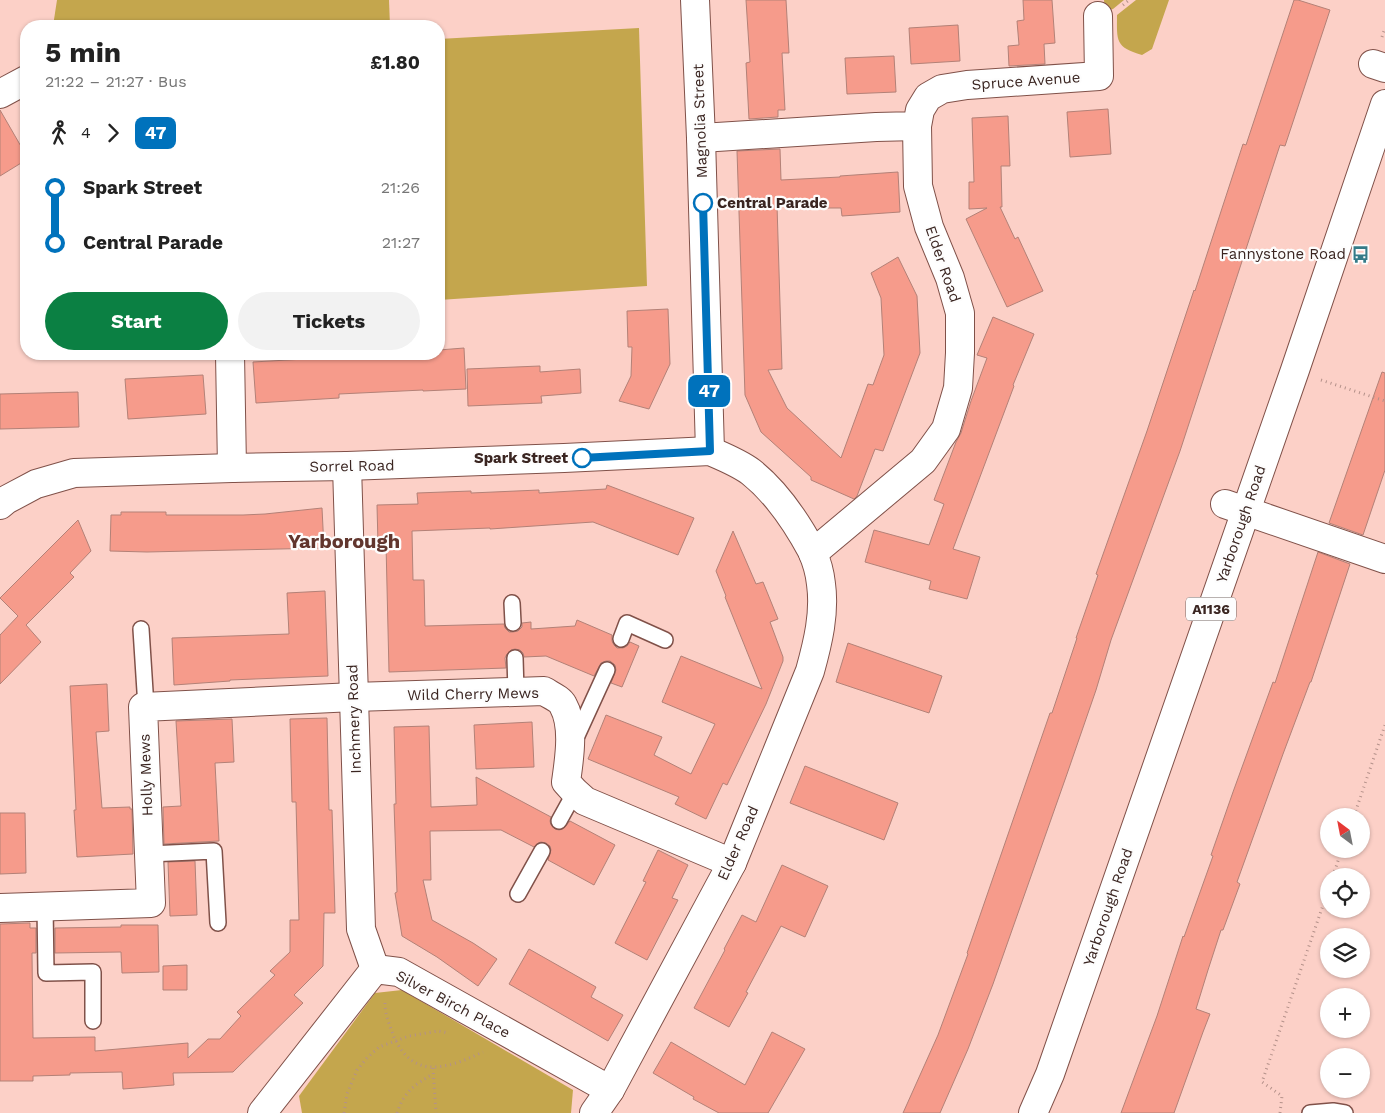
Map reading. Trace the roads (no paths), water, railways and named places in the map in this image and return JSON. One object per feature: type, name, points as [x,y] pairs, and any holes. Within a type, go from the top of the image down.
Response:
[{"type":"street","name":"Magnolia Street","points":[[695,0],[710,451]]},
{"type":"street","name":"Spruce Avenue","points":[[918,186],[917,126],[920,110],[928,97],[942,89],[968,85],[1099,76],[1098,16]]},
{"type":"street","points":[[0,94],[20,83]]},
{"type":"street","name":"Yarborough Road","points":[[1033,1113],[1050,1074],[1236,507],[1294,370],[1385,104]]},
{"type":"street","points":[[701,138],[917,126]]},
{"type":"street","name":"Elder Road","points":[[813,552],[923,461],[946,429],[958,388],[960,313],[950,278],[929,227],[918,186]]},
{"type":"street","points":[[230,360],[232,468]]},
{"type":"street","name":"Elder Road","points":[[594,1113],[610,1090],[732,863],[810,670],[818,643],[822,615],[821,584],[813,552],[796,524],[765,486],[750,472],[731,460],[710,451]]},
{"type":"street","name":"Sorrel Road","points":[[0,505],[36,484],[74,473],[347,466],[710,451]]},
{"type":"street","name":"Inchmery Road","points":[[347,466],[361,929],[387,971]]},
{"type":"street","points":[[1236,507],[1385,559]]},
{"type":"street","name":"Wild Cherry Mews","points":[[354,697],[544,691],[562,704],[569,723],[569,753],[566,782],[575,792]]},
{"type":"street","points":[[146,707],[354,697]]},
{"type":"street","name":"Holly Mews","points":[[0,908],[151,903],[143,707],[146,707]]},
{"type":"street","points":[[575,792],[585,801],[732,863]]},
{"type":"street","name":"Silver Birch Place","points":[[262,1113],[387,971],[610,1090]]},
{"type":"lane","points":[[512,603],[513,623]]},
{"type":"lane","points":[[621,639],[628,623],[664,640]]},
{"type":"lane","points":[[141,629],[146,707]]},
{"type":"lane","points":[[515,658],[516,692]]},
{"type":"lane","points":[[569,753],[606,670]]},
{"type":"lane","points":[[559,821],[575,792]]},
{"type":"lane","points":[[149,854],[214,850],[218,923]]},
{"type":"lane","points":[[518,894],[542,851]]},
{"type":"lane","points":[[45,906],[46,973],[93,972],[93,1020]]},
{"type":"lane","points":[[1310,1113],[1333,1111],[1345,1113]]},
{"type":"place","name":"Central Parade","points":[[703,203]]},
{"type":"place","name":"Fannystone Road","points":[[1360,254]]},
{"type":"place","name":"Spark Street","points":[[582,458]]},
{"type":"district","name":"Yarborough","points":[[344,541]]}]
